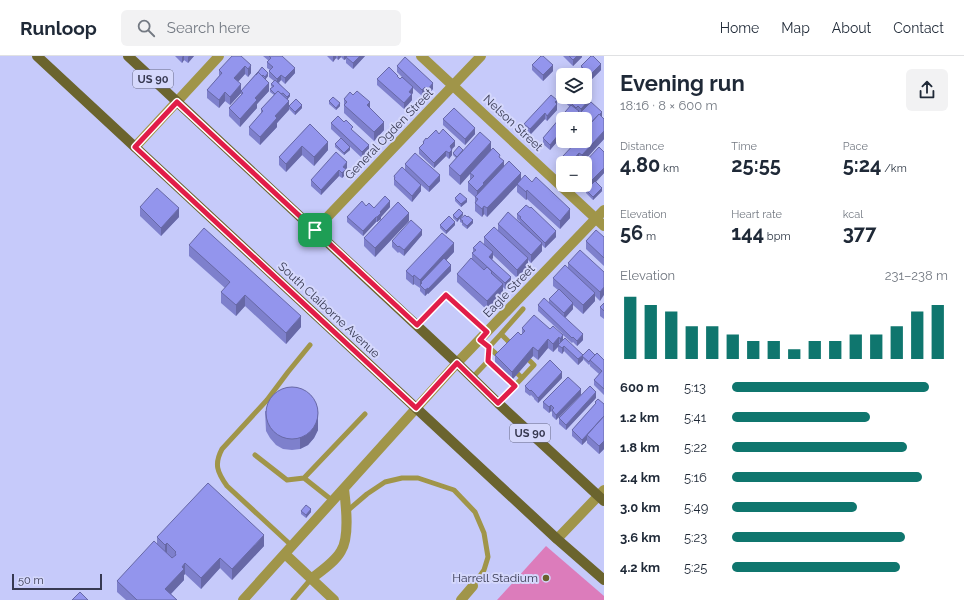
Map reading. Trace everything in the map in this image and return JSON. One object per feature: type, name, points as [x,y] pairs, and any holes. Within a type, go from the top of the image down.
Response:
[{"type":"main road","name":"South Claiborne Avenue","points":[[37,56],[557,539],[604,580]]},
{"type":"main road","name":"US 90","points":[[128,56],[417,325],[498,403],[602,496]]},
{"type":"street","points":[[135,147],[219,56]]},
{"type":"street","name":"Nelson Street","points":[[421,56],[604,226]]},
{"type":"street","name":"General Ogden Street","points":[[315,230],[481,56]]},
{"type":"street","name":"Eagle Street","points":[[243,600],[457,363],[484,336],[511,314],[604,210]]},
{"type":"street","points":[[311,579],[334,560],[341,552],[344,545],[346,513],[344,489]]},
{"type":"street","points":[[557,539],[602,496]]},
{"type":"street","points":[[285,554],[334,600]]},
{"type":"street","points":[[461,600],[474,586]]},
{"type":"lane","points":[[417,325],[446,295],[484,336],[489,347],[501,358]]},
{"type":"lane","points":[[472,378],[488,361],[489,347],[501,334],[511,314],[523,309]]},
{"type":"lane","points":[[501,334],[512,345]]},
{"type":"lane","points":[[292,546],[227,486],[220,476],[218,457],[222,449],[267,400],[310,345]]},
{"type":"lane","points":[[498,403],[534,365],[529,360]]},
{"type":"lane","points":[[488,361],[515,386]]},
{"type":"lane","points":[[518,374],[522,378]]},
{"type":"lane","points":[[255,455],[287,480],[304,478],[365,414]]},
{"type":"lane","points":[[304,478],[333,501]]},
{"type":"lane","points":[[346,513],[367,494],[385,482],[402,478],[418,478],[454,490],[475,512],[484,533],[488,557],[484,570],[474,586]]},
{"type":"lane","points":[[293,600],[311,579]]},
{"type":"shaded area","name":"Harrell Stadium","points":[[546,546],[604,596],[604,600],[497,600]]},
{"type":"building","points":[[232,56],[241,56],[251,65],[248,69],[245,66],[234,78],[241,84],[230,97],[225,92],[219,100],[207,90],[222,73],[219,70]]},
{"type":"building","points":[[269,56],[282,56],[295,68],[285,78],[281,75],[277,79],[269,71],[273,67],[267,62],[271,58]]},
{"type":"building","points":[[360,56],[353,63],[346,57]]},
{"type":"building","points":[[541,56],[553,65],[543,75],[532,65]]},
{"type":"building","points":[[569,56],[577,56],[573,60]]},
{"type":"building","points":[[591,56],[593,56],[601,64],[592,73],[592,68],[583,68],[581,66]]},
{"type":"building","points":[[405,57],[433,83],[427,90],[425,87],[422,90],[397,66]]},
{"type":"building","points":[[262,67],[268,73],[265,77],[258,72]]},
{"type":"building","points":[[389,67],[400,79],[402,77],[413,87],[409,92],[412,94],[404,103],[377,79]]},
{"type":"building","points":[[258,72],[269,83],[255,98],[257,100],[240,119],[229,108],[243,93],[241,91]]},
{"type":"building","points":[[275,80],[290,94],[287,97],[278,91],[275,94],[270,89],[274,86],[271,84]]},
{"type":"building","points":[[278,91],[289,101],[275,116],[277,118],[260,137],[249,127],[263,111],[261,109]]},
{"type":"building","points":[[357,91],[370,102],[367,105],[384,122],[374,132],[344,105],[347,102],[344,99],[350,92],[353,95]]},
{"type":"building","points":[[551,95],[556,99],[555,102],[557,104],[547,116],[545,113],[530,129],[524,124]]},
{"type":"building","points":[[333,97],[340,103],[336,108],[329,101]]},
{"type":"building","points":[[296,99],[302,105],[295,112],[289,106]]},
{"type":"building","points":[[592,103],[602,112],[592,122],[592,112],[581,112]]},
{"type":"building","points":[[572,104],[585,104],[581,109],[578,106],[576,108]]},
{"type":"building","points":[[571,105],[579,111],[578,112],[565,112]]},
{"type":"building","points":[[454,108],[475,128],[465,139],[443,119]]},
{"type":"building","points":[[599,114],[604,119],[604,131],[592,144],[592,122]]},
{"type":"building","points":[[338,116],[344,122],[346,120],[353,127],[351,129],[369,145],[362,152],[331,123]]},
{"type":"building","points":[[556,123],[556,138],[550,145],[543,138]]},
{"type":"building","points":[[310,124],[328,142],[314,157],[302,146],[286,164],[279,157]]},
{"type":"building","points":[[443,129],[455,141],[450,146],[452,150],[449,153],[446,151],[434,163],[419,148],[424,143],[423,142],[426,138],[427,139],[436,130],[439,134]]},
{"type":"building","points":[[480,132],[491,142],[460,176],[449,166]]},
{"type":"building","points":[[341,138],[350,147],[344,153],[335,144]]},
{"type":"building","points":[[459,146],[463,150],[457,157],[453,153]]},
{"type":"building","points":[[599,147],[604,152],[604,168],[592,180],[592,156],[591,156]]},
{"type":"building","points":[[493,148],[500,155],[499,157],[504,161],[477,191],[468,182],[474,176],[470,173]]},
{"type":"building","points":[[570,148],[588,148],[582,155],[579,153],[576,156],[563,156]]},
{"type":"building","points":[[336,152],[347,162],[343,167],[346,169],[342,173],[339,170],[321,190],[311,180]]},
{"type":"building","points":[[415,153],[440,175],[429,187],[405,164]]},
{"type":"building","points":[[509,161],[521,173],[487,208],[484,206],[482,209],[475,203],[478,199],[475,197]]},
{"type":"building","points":[[402,167],[421,185],[412,196],[394,179],[394,176]]},
{"type":"building","points":[[525,175],[532,182],[536,177],[570,209],[560,221],[527,190],[526,192],[517,184]]},
{"type":"building","points":[[595,181],[602,188],[593,197],[588,192],[592,192],[592,184]]},
{"type":"building","points":[[157,188],[179,208],[161,228],[140,207]]},
{"type":"building","points":[[460,193],[467,199],[461,204],[455,198]]},
{"type":"building","points":[[385,196],[390,201],[380,212],[381,213],[363,231],[347,217],[362,201],[366,206],[369,203],[374,208]]},
{"type":"building","points":[[398,202],[409,213],[375,248],[364,238]]},
{"type":"building","points":[[526,205],[530,208],[531,207],[556,231],[545,243],[517,214]]},
{"type":"building","points":[[459,209],[463,213],[457,219],[453,215]]},
{"type":"building","points":[[508,212],[542,243],[531,255],[498,224]]},
{"type":"building","points":[[465,215],[473,220],[467,226],[460,219]]},
{"type":"building","points":[[449,216],[455,222],[446,231],[440,225]]},
{"type":"building","points":[[411,220],[422,230],[404,250],[392,241]]},
{"type":"building","points":[[494,227],[528,258],[517,270],[484,237]]},
{"type":"building","points":[[204,228],[301,316],[286,333],[245,295],[236,305],[221,292],[230,282],[189,245]]},
{"type":"building","points":[[596,230],[604,237],[604,258],[586,241]]},
{"type":"building","points":[[442,233],[454,243],[420,280],[414,275],[413,277],[406,271]]},
{"type":"building","points":[[480,241],[493,252],[489,257],[511,277],[505,283],[472,253],[476,250],[473,248]]},
{"type":"building","points":[[580,250],[604,272],[604,287],[600,292],[568,263]]},
{"type":"building","points":[[444,258],[451,265],[428,289],[425,290],[420,285],[422,283],[421,282]]},
{"type":"building","points":[[471,258],[484,270],[487,267],[503,284],[487,301],[457,274]]},
{"type":"building","points":[[565,265],[595,293],[583,305],[553,278]]},
{"type":"building","points":[[559,289],[573,303],[564,313],[549,299]]},
{"type":"building","points":[[544,298],[583,334],[577,341],[538,305]]},
{"type":"building","points":[[604,303],[604,311],[600,307]]},
{"type":"building","points":[[534,315],[550,329],[553,326],[563,335],[553,344],[548,339],[538,351],[533,347],[512,372],[495,355],[518,332],[521,335],[525,331],[522,328]]},
{"type":"building","points":[[565,338],[583,355],[578,359],[564,346],[562,348],[558,345]]},
{"type":"building","points":[[589,349],[595,355],[589,362],[582,356]]},
{"type":"building","points":[[597,353],[604,360],[604,389],[594,380],[602,371],[590,360]]},
{"type":"building","points":[[550,360],[562,372],[538,398],[525,386]]},
{"type":"building","points":[[568,377],[581,389],[556,415],[552,410],[554,408],[551,405],[549,407],[543,402]]},
{"type":"building","points":[[590,386],[596,392],[566,425],[559,418]]},
{"type":"building","points":[[287,387],[297,387],[311,394],[318,408],[318,418],[311,432],[297,439],[287,439],[277,435],[270,428],[266,418],[266,408],[270,398],[277,391]]},
{"type":"building","points":[[598,399],[604,404],[604,416],[582,440],[572,430]]},
{"type":"building","points":[[604,416],[604,441],[599,446],[587,435]]},
{"type":"building","points":[[208,483],[264,535],[232,569],[220,558],[201,578],[185,563],[182,567],[184,569],[165,589],[177,600],[137,600],[117,581],[154,541],[172,558],[176,555],[176,552],[167,543],[165,545],[157,537]]},
{"type":"building","points":[[306,505],[311,509],[306,515],[301,511]]},
{"type":"building","points":[[80,592],[88,600],[72,600]]},
{"type":"place","name":"Harrell Stadium","points":[[546,578]]},
{"type":"route","points":[[177,102],[315,230],[417,325],[446,295],[487,332],[480,340],[489,347],[488,361],[515,386],[498,403],[457,363],[416,408],[135,147],[177,102]]}]
